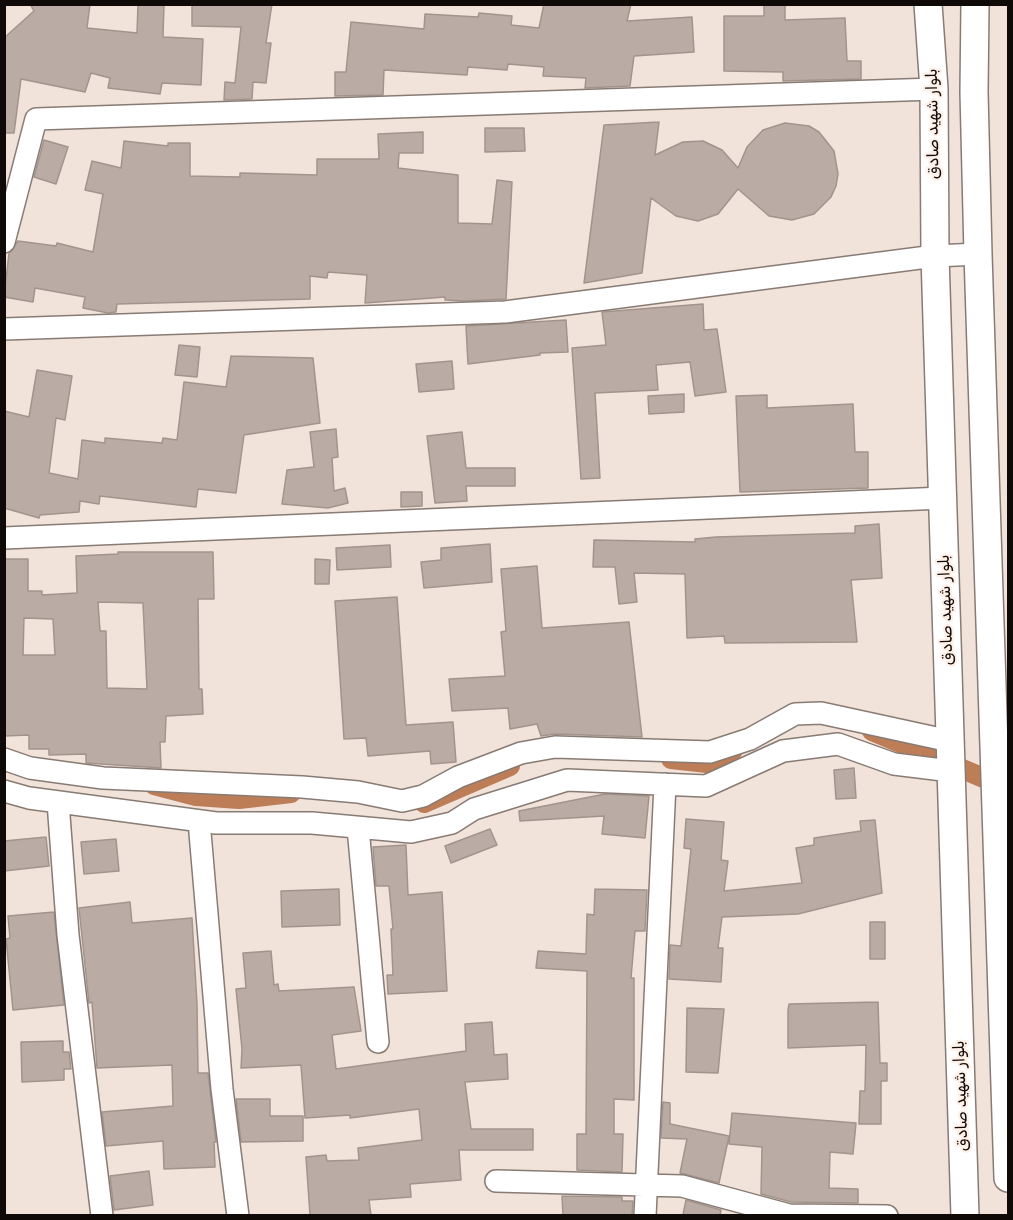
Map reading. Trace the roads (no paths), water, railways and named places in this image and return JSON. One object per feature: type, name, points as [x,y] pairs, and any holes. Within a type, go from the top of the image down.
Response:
[{"type":"main road","name":"بلوار شهید صادق","points":[[928,4],[934,89],[935,256],[965,1215]]},
{"type":"main road","points":[[975,4],[974,92],[978,255],[1001,677],[1008,1178]]},
{"type":"street","points":[[4,242],[36,119],[934,89]]},
{"type":"street","points":[[4,329],[506,312],[935,256],[978,255]]},
{"type":"street","points":[[4,538],[943,498]]},
{"type":"street","points":[[4,759],[30,768],[103,778],[302,787],[358,792],[402,801],[423,796],[458,777],[520,753],[555,747],[710,752],[750,739],[795,714],[821,713],[950,741]]},
{"type":"street","points":[[4,791],[58,802],[199,821],[312,823],[411,832],[452,823],[474,809],[567,780],[706,786],[783,751],[838,744],[894,764],[951,771]]},
{"type":"street","points":[[645,1215],[665,784]]},
{"type":"street","points":[[58,802],[68,935],[102,1215]]},
{"type":"street","points":[[199,821],[222,1089],[238,1215]]},
{"type":"street","points":[[358,828],[378,1042]]},
{"type":"street","points":[[496,1181],[682,1186],[789,1215],[887,1215]]},
{"type":"waterway","points":[[872,731],[1005,787]]},
{"type":"waterway","points":[[671,759],[707,763],[732,752]]},
{"type":"waterway","points":[[424,803],[510,766]]},
{"type":"waterway","points":[[154,785],[196,796],[239,799],[291,793]]}]
